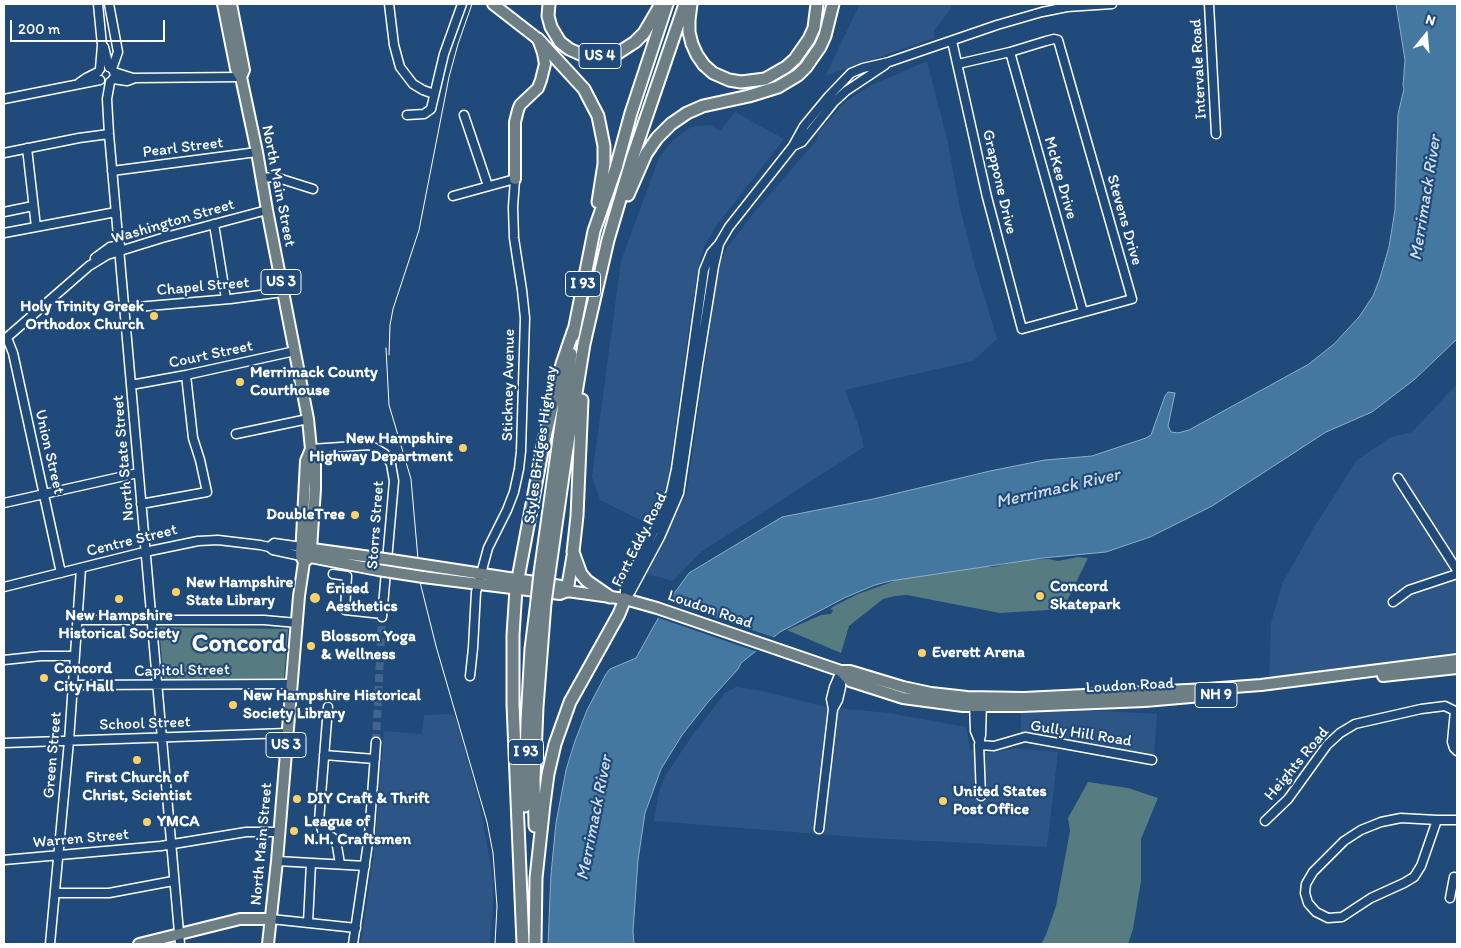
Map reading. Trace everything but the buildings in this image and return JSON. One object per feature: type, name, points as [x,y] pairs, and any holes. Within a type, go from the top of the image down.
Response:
[{"type":"highway","name":"US 4","points":[[549,4],[548,16],[551,27],[560,42],[580,54],[602,56],[618,53],[635,42],[644,33],[661,4]]},
{"type":"highway","name":"Styles Bridges Highway","points":[[521,903],[527,721],[574,329],[594,231],[616,168],[631,114],[667,4]]},
{"type":"highway","name":"Styles Bridges Highway","points":[[544,573],[590,315],[608,240],[632,159],[685,4]]},
{"type":"highway","points":[[691,4],[688,20],[689,32],[697,55],[713,73],[729,80],[741,82],[765,79],[786,67],[795,59],[809,40],[814,28],[817,4]]},
{"type":"highway","points":[[608,240],[620,217],[635,176],[646,154],[664,131],[679,118],[694,110],[715,103],[769,91],[798,75],[820,47],[828,28],[833,4]]},
{"type":"highway","points":[[538,40],[584,89],[598,116],[604,146],[604,164],[594,231]]},
{"type":"highway","points":[[567,591],[577,516],[579,431],[590,315]]},
{"type":"highway","points":[[521,903],[513,704],[513,635],[517,584],[544,441],[562,364],[574,329]]},
{"type":"highway","points":[[573,552],[581,574],[587,581],[610,597]]},
{"type":"highway","points":[[536,878],[548,774],[557,737],[570,702],[619,614],[625,599]]},
{"type":"highway","name":"Styles Bridges Highway","points":[[536,878],[535,744],[541,602]]},
{"type":"highway","name":"I 93","points":[[535,944],[536,878]]},
{"type":"highway","name":"I 93","points":[[521,903],[523,944]]},
{"type":"main road","name":"North Main Street","points":[[223,4],[236,69],[241,77],[257,152],[266,210],[295,351],[312,449],[306,461],[306,554],[299,596],[271,919]]},
{"type":"main road","name":"North Main Street","points":[[232,4],[244,70],[241,77]]},
{"type":"main road","points":[[493,4],[538,40],[545,64],[542,80],[538,88],[520,105],[518,110],[515,179]]},
{"type":"main road","name":"Loudon Road","points":[[306,554],[378,558],[481,573],[560,594],[567,591],[625,599],[657,608],[841,671],[850,681],[902,698],[927,702],[1145,701],[1457,668]]},
{"type":"main road","name":"Loudon Road","points":[[306,554],[378,570],[478,585],[517,584]]},
{"type":"main road","name":"Loudon Road","points":[[978,702],[1261,685],[1457,660]]},
{"type":"main road","points":[[139,944],[179,939],[240,919],[271,919]]},
{"type":"main road","name":"US 3","points":[[268,944],[271,919]]},
{"type":"street","name":"North State Street","points":[[98,4],[102,45],[105,49],[112,171],[179,939]]},
{"type":"street","points":[[106,75],[115,65],[118,52],[109,4]]},
{"type":"street","points":[[389,4],[394,46],[400,67],[413,84],[434,94]]},
{"type":"street","points":[[406,115],[418,115],[428,112],[432,104],[449,39],[462,4]]},
{"type":"street","name":"Fort Eddy Road","points":[[625,599],[660,537],[679,493],[701,345],[719,244],[793,146],[804,126],[840,84],[851,74],[863,68],[889,62],[1051,10],[1112,4]]},
{"type":"street","name":"Intervale Road","points":[[1209,4],[1216,134]]},
{"type":"street","name":"Stevens Drive","points":[[1010,52],[1046,41],[1058,40],[1132,298],[1022,329]]},
{"type":"street","name":"Grappone Drive","points":[[952,41],[987,197],[1022,329]]},
{"type":"street","points":[[958,64],[1010,52]]},
{"type":"street","name":"McKee Drive","points":[[1010,52],[1083,312]]},
{"type":"street","points":[[4,99],[77,84],[106,75],[135,78],[241,77]]},
{"type":"street","points":[[464,115],[488,186]]},
{"type":"street","points":[[4,153],[109,134]]},
{"type":"street","points":[[27,148],[36,227]]},
{"type":"street","name":"Pearl Street","points":[[112,171],[257,152]]},
{"type":"street","points":[[262,178],[275,178],[313,189]]},
{"type":"street","points":[[453,196],[515,179]]},
{"type":"street","name":"Stickney Avenue","points":[[470,676],[476,592],[488,548],[514,492],[522,452],[525,318],[514,238],[513,207],[515,179]]},
{"type":"street","points":[[4,212],[33,206]]},
{"type":"street","name":"Washington Street","points":[[5,339],[89,266],[120,248],[266,210]]},
{"type":"street","points":[[4,233],[116,212]]},
{"type":"street","points":[[214,224],[226,300]]},
{"type":"street","name":"Chapel Street","points":[[124,308],[226,300],[283,292]]},
{"type":"street","name":"Union Street","points":[[5,339],[13,353],[61,574]]},
{"type":"street","name":"Court Street","points":[[132,385],[186,376],[295,351]]},
{"type":"street","points":[[142,504],[207,492],[193,438],[186,376]]},
{"type":"street","points":[[236,434],[308,419]]},
{"type":"street","name":"Storrs Street","points":[[312,449],[370,445],[385,454],[391,464],[394,481],[382,616],[345,610],[347,576],[333,574]]},
{"type":"street","points":[[4,504],[138,473]]},
{"type":"street","points":[[1398,478],[1457,570]]},
{"type":"street","name":"Centre Street","points":[[4,588],[189,542],[208,540],[269,547],[274,543],[306,554]]},
{"type":"street","name":"Green Street","points":[[50,944],[69,741],[81,568]]},
{"type":"street","points":[[1393,602],[1410,590],[1457,574]]},
{"type":"street","points":[[78,620],[264,620],[297,623]]},
{"type":"street","points":[[4,660],[41,656],[74,656]]},
{"type":"street","points":[[819,829],[833,709],[831,699],[841,671]]},
{"type":"street","name":"Capitol Street","points":[[73,685],[291,684]]},
{"type":"street","points":[[978,702],[975,731],[980,744],[980,796]]},
{"type":"street","name":"Heights Road","points":[[1265,821],[1288,799],[1327,745],[1340,733],[1355,724],[1421,709],[1445,706],[1455,711],[1452,742],[1457,751]]},
{"type":"street","points":[[328,707],[319,821],[322,830],[336,840],[340,864]]},
{"type":"street","name":"School Street","points":[[4,743],[287,733]]},
{"type":"street","name":"Gully Hill Road","points":[[980,744],[994,746],[1024,737],[1152,760]]},
{"type":"street","points":[[354,944],[365,866],[376,742]]},
{"type":"street","points":[[324,755],[374,759]]},
{"type":"street","points":[[1437,820],[1421,866],[1414,876],[1404,883],[1371,898],[1346,915],[1337,918],[1328,918],[1320,915],[1310,906],[1305,893],[1310,875],[1353,834],[1371,825],[1391,820],[1437,820],[1457,820]]},
{"type":"street","name":"Warren Street","points":[[4,860],[170,845],[246,832],[279,832]]},
{"type":"street","points":[[277,861],[365,866]]},
{"type":"street","points":[[308,923],[311,863]]},
{"type":"street","points":[[1450,898],[1455,887],[1454,877]]},
{"type":"street","points":[[54,893],[110,893],[173,881]]},
{"type":"street","points":[[271,919],[356,928]]},
{"type":"shaded area","points":[[860,4],[951,4],[951,8],[934,31],[934,38],[825,76]]},
{"type":"shaded area","points":[[927,61],[948,143],[959,204],[997,339],[973,361],[845,390],[858,424],[864,447],[701,552],[673,581],[647,574],[687,492],[714,297],[721,260],[726,249],[753,214],[816,141],[819,132],[846,101],[870,86]]},
{"type":"shaded area","points":[[735,112],[784,139],[716,226],[704,247],[692,306],[668,479],[664,495],[648,524],[600,500],[592,477],[621,261],[659,158],[672,141],[691,127],[710,125],[720,131]]},
{"type":"shaded area","points":[[1457,384],[1457,652],[1269,677],[1271,623],[1283,582],[1313,529],[1357,460],[1391,437],[1412,432]]},
{"type":"shaded area","points":[[736,687],[758,690],[826,707],[889,713],[966,727],[970,749],[989,753],[1016,748],[1058,752],[1047,847],[868,838],[654,821],[659,792],[665,776],[694,733],[725,693]]},
{"type":"shaded area","points":[[1086,710],[1157,714],[1154,756],[1021,733],[1021,713]]},
{"type":"shaded area","points":[[452,714],[456,719],[480,806],[493,879],[490,944],[361,944],[374,853],[384,731],[422,734],[424,715]]},
{"type":"green space","points":[[1078,557],[1088,558],[1063,609],[1000,613],[907,595],[895,596],[883,599],[849,626],[841,653],[787,630],[821,615],[831,614],[833,610],[830,609],[834,606],[858,594],[911,575],[978,567],[994,567],[1023,560],[1049,559],[1058,561]]},
{"type":"green space","points":[[159,627],[288,629],[284,679],[164,681]]},
{"type":"green space","points":[[1088,782],[1128,788],[1158,798],[1141,839],[1141,881],[1133,929],[1128,944],[1041,944],[1056,906],[1070,831],[1068,818]]},
{"type":"water","name":"Merrimack River","points":[[1396,4],[1457,4],[1457,339],[1415,379],[1372,412],[1326,432],[1212,506],[1150,537],[1106,552],[1043,558],[890,581],[844,598],[780,632],[741,663],[682,735],[661,769],[645,813],[638,860],[633,931],[634,944],[548,944],[551,874],[556,823],[566,770],[575,741],[587,710],[606,674],[610,669],[636,658],[665,606],[689,573],[782,517],[873,499],[1045,460],[1092,456],[1146,438],[1151,435],[1168,392],[1175,393],[1168,426],[1171,432],[1178,433],[1189,430],[1309,364],[1334,344],[1359,317],[1373,296],[1380,278],[1389,247],[1395,210],[1398,114],[1404,89],[1405,60]]},
{"type":"pier","points":[[665,601],[776,638],[758,652],[656,617]]},
{"type":"tunnel","points":[[376,742],[382,617]]},
{"type":"railway","points":[[389,355],[390,325],[393,309],[419,230],[449,77],[472,4]]},
{"type":"railway","points":[[386,348],[389,405],[411,479],[420,582],[436,646],[487,822],[493,853],[497,906],[495,944]]},
{"type":"place","name":"Holy Trinity Greek Orthodox Church","points":[[154,316]]},
{"type":"place","name":"Merrimack County Courthouse","points":[[240,382]]},
{"type":"place","name":"New Hampshire Highway Department","points":[[463,448]]},
{"type":"place","name":"DoubleTree","points":[[355,515]]},
{"type":"place","name":"New Hampshire State Library","points":[[176,592]]},
{"type":"place","name":"Concord Skatepark","points":[[1040,596]]},
{"type":"place","name":"Erised Aesthetics","points":[[315,598]]},
{"type":"place","name":"New Hampshire Historical Society","points":[[119,599]]},
{"type":"place","name":"Blossom Yoga & Wellness","points":[[311,646]]},
{"type":"place","name":"Everett Arena","points":[[922,653]]},
{"type":"place","name":"Concord City Hall","points":[[44,678]]},
{"type":"place","name":"New Hampshire Historical Society Library","points":[[233,705]]},
{"type":"place","name":"First Church of Christ, Scientist","points":[[137,760]]},
{"type":"place","name":"DIY Craft & Thrift","points":[[297,799]]},
{"type":"place","name":"United States Post Office","points":[[943,801]]},
{"type":"place","name":"YMCA","points":[[147,822]]},
{"type":"place","name":"League of N.H. Craftsmen","points":[[294,831]]},
{"type":"district","name":"Concord","points":[[239,644]]}]
